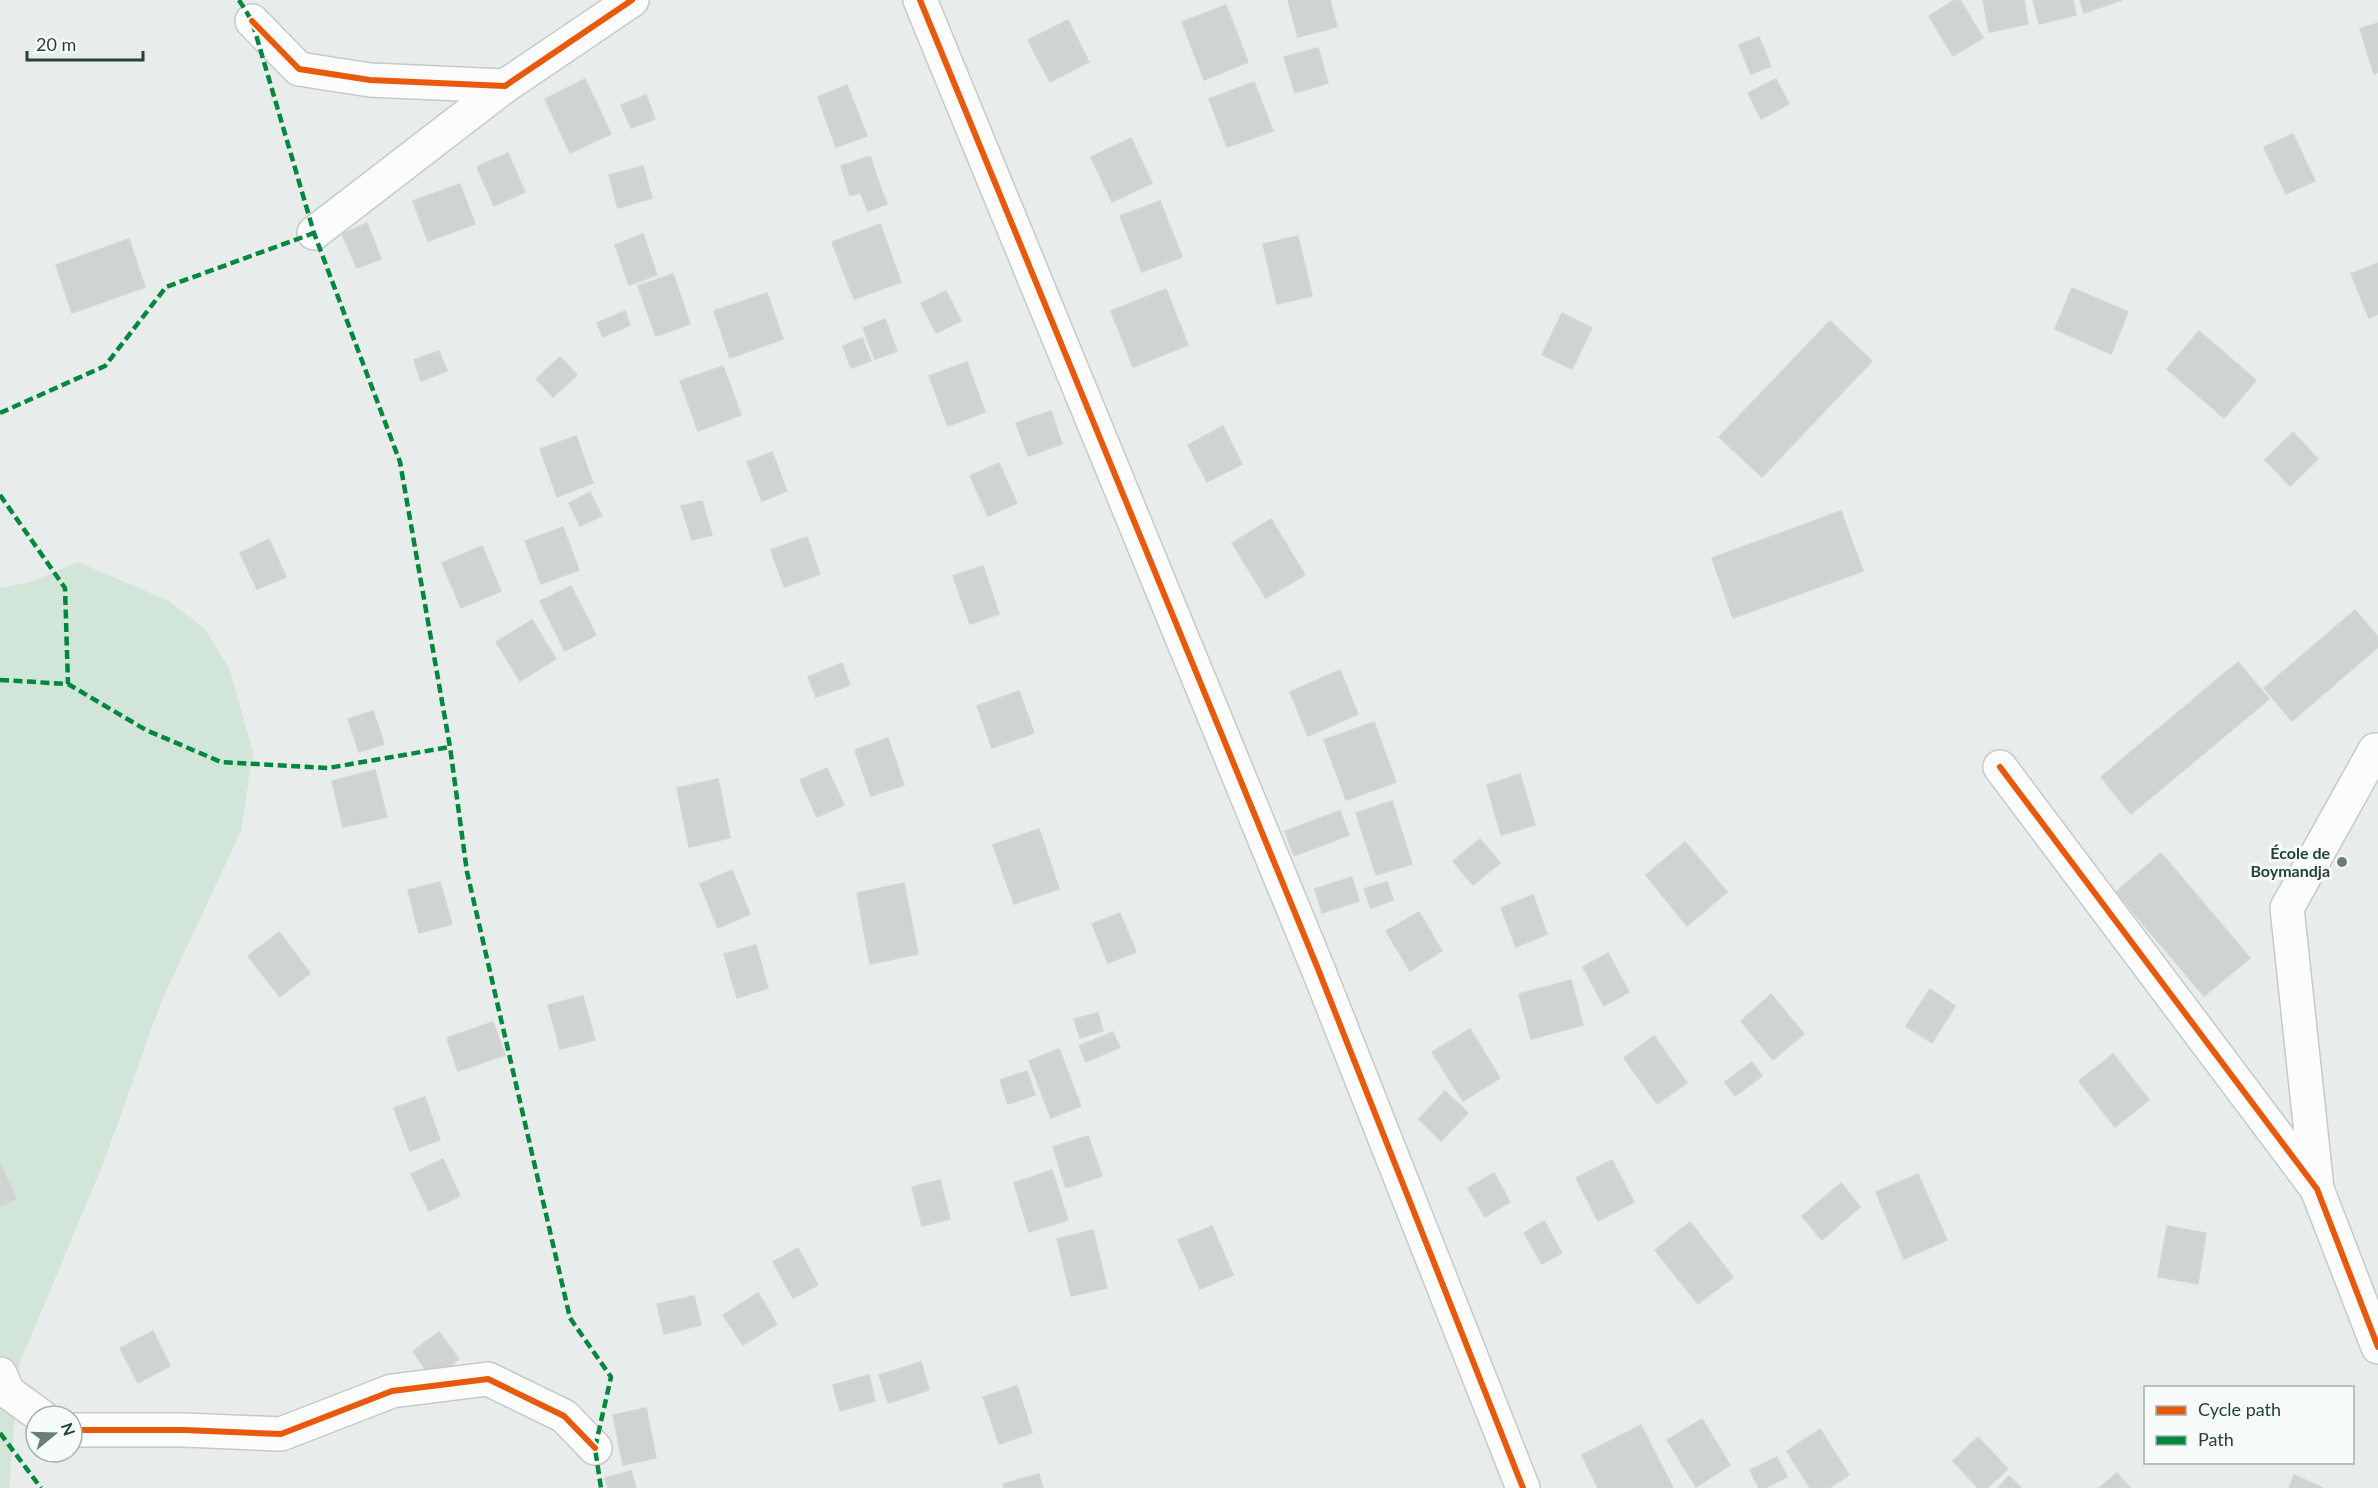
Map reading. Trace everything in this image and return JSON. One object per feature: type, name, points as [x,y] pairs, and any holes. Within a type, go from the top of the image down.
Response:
[{"type":"street","points":[[314,233],[505,86],[632,0]]},
{"type":"street","points":[[920,0],[1318,969],[1523,1488]]},
{"type":"street","points":[[252,21],[299,69],[370,80],[505,86]]},
{"type":"street","points":[[2378,750],[2375,750],[2287,908],[2317,1190],[2378,1347]]},
{"type":"street","points":[[2000,766],[2317,1190]]},
{"type":"street","points":[[0,1374],[8,1392],[24,1404]]},
{"type":"street","points":[[84,1430],[184,1430],[281,1434],[392,1391],[488,1379],[564,1416],[595,1448]]},
{"type":"green space","points":[[78,562],[169,601],[204,628],[230,670],[253,753],[241,831],[161,1002],[105,1159],[19,1365],[9,1488],[0,1488],[0,588],[30,582]]},
{"type":"building","points":[[1288,0],[1330,0],[1337,27],[1298,37]]},
{"type":"building","points":[[1955,0],[1960,0],[1983,38],[1953,56],[1929,16]]},
{"type":"building","points":[[1983,0],[2024,0],[2028,24],[1989,32]]},
{"type":"building","points":[[2033,0],[2073,0],[2076,15],[2039,24]]},
{"type":"building","points":[[2080,0],[2122,0],[2084,13]]},
{"type":"building","points":[[1226,5],[1248,62],[1204,80],[1182,22]]},
{"type":"building","points":[[1068,20],[1089,62],[1050,82],[1028,40]]},
{"type":"building","points":[[2378,23],[2378,72],[2374,74],[2360,29]]},
{"type":"building","points":[[1759,37],[1771,66],[1751,74],[1739,45]]},
{"type":"building","points":[[1318,48],[1328,83],[1295,93],[1284,57]]},
{"type":"building","points":[[585,79],[611,134],[570,153],[545,99]]},
{"type":"building","points":[[1776,79],[1789,104],[1761,119],[1748,93]]},
{"type":"building","points":[[1254,82],[1273,131],[1227,147],[1209,99]]},
{"type":"building","points":[[847,85],[867,136],[836,147],[818,97]]},
{"type":"building","points":[[646,95],[655,119],[631,128],[621,105]]},
{"type":"building","points":[[2293,134],[2315,181],[2286,194],[2264,147]]},
{"type":"building","points":[[1131,138],[1152,183],[1112,202],[1091,157]]},
{"type":"building","points":[[508,153],[525,192],[494,206],[477,167]]},
{"type":"building","points":[[870,156],[880,186],[850,196],[841,166]]},
{"type":"building","points":[[643,166],[652,198],[618,208],[609,175]]},
{"type":"building","points":[[460,184],[475,224],[428,241],[413,201]]},
{"type":"building","points":[[880,186],[887,204],[868,211],[861,194]]},
{"type":"building","points":[[1160,201],[1182,257],[1142,272],[1120,216]]},
{"type":"building","points":[[367,223],[381,259],[357,268],[342,234]]},
{"type":"building","points":[[880,224],[901,282],[854,299],[832,242]]},
{"type":"building","points":[[643,234],[657,275],[629,285],[615,245]]},
{"type":"building","points":[[1298,236],[1312,296],[1277,304],[1263,244]]},
{"type":"building","points":[[129,239],[145,287],[72,313],[56,265]]},
{"type":"building","points":[[2378,263],[2378,314],[2369,318],[2351,274]]},
{"type":"building","points":[[673,274],[690,324],[656,336],[638,286]]},
{"type":"building","points":[[2072,288],[2128,312],[2111,354],[2055,329]]},
{"type":"building","points":[[1166,289],[1188,345],[1133,367],[1111,311]]},
{"type":"building","points":[[946,291],[961,321],[936,333],[921,303]]},
{"type":"building","points":[[767,293],[783,339],[730,358],[714,311]]},
{"type":"building","points":[[625,311],[630,325],[603,337],[597,323]]},
{"type":"building","points":[[1562,313],[1592,328],[1572,369],[1542,355]]},
{"type":"building","points":[[885,319],[897,351],[875,359],[863,328]]},
{"type":"building","points":[[1830,321],[1872,361],[1762,477],[1719,437]]},
{"type":"building","points":[[2199,331],[2256,380],[2224,418],[2167,369]]},
{"type":"building","points":[[862,338],[871,361],[851,368],[843,346]]},
{"type":"building","points":[[439,351],[447,371],[421,381],[414,360]]},
{"type":"building","points":[[560,357],[577,375],[553,397],[536,379]]},
{"type":"building","points":[[967,362],[985,412],[948,426],[929,376]]},
{"type":"building","points":[[723,366],[741,415],[698,431],[680,381]]},
{"type":"building","points":[[1051,411],[1062,444],[1028,456],[1016,423]]},
{"type":"building","points":[[1223,426],[1242,464],[1207,482],[1188,445]]},
{"type":"building","points":[[2293,432],[2318,459],[2290,486],[2265,460]]},
{"type":"building","points":[[576,436],[593,483],[557,497],[540,449]]},
{"type":"building","points":[[772,452],[787,491],[762,501],[747,462]]},
{"type":"building","points":[[999,463],[1017,503],[988,516],[970,476]]},
{"type":"building","points":[[590,492],[602,516],[580,526],[569,503]]},
{"type":"building","points":[[702,501],[712,535],[692,540],[681,506]]},
{"type":"building","points":[[1841,511],[1863,571],[1733,618],[1712,558]]},
{"type":"building","points":[[1271,519],[1305,575],[1266,598],[1232,543]]},
{"type":"building","points":[[563,527],[579,570],[541,584],[525,541]]},
{"type":"building","points":[[807,537],[820,574],[784,587],[771,550]]},
{"type":"building","points":[[269,539],[286,577],[257,589],[240,553]]},
{"type":"building","points":[[482,546],[501,591],[461,608],[442,563]]},
{"type":"building","points":[[983,566],[999,614],[970,624],[953,576]]},
{"type":"building","points":[[571,586],[596,635],[565,651],[540,601]]},
{"type":"building","points":[[2355,610],[2378,637],[2378,647],[2292,721],[2264,688]]},
{"type":"building","points":[[532,620],[556,659],[520,681],[496,642]]},
{"type":"building","points":[[2238,662],[2269,699],[2131,814],[2101,777]]},
{"type":"building","points":[[842,663],[850,685],[816,697],[808,677]]},
{"type":"building","points":[[1340,670],[1358,714],[1308,736],[1290,692]]},
{"type":"building","points":[[1019,691],[1034,733],[992,748],[977,706]]},
{"type":"building","points":[[373,711],[384,744],[359,752],[348,719]]},
{"type":"building","points":[[1374,722],[1396,782],[1346,800],[1324,740]]},
{"type":"building","points":[[888,738],[904,785],[871,796],[855,750]]},
{"type":"building","points":[[827,768],[844,805],[817,817],[800,780]]},
{"type":"building","points":[[375,770],[387,817],[343,827],[332,781]]},
{"type":"building","points":[[1520,774],[1535,825],[1501,835],[1487,785]]},
{"type":"building","points":[[718,779],[730,838],[689,847],[677,788]]},
{"type":"building","points":[[1392,801],[1412,864],[1376,875],[1356,813]]},
{"type":"building","points":[[1340,811],[1349,835],[1294,856],[1285,831]]},
{"type":"building","points":[[1039,829],[1059,889],[1014,904],[993,845]]},
{"type":"building","points":[[1480,839],[1500,863],[1473,885],[1453,861]]},
{"type":"building","points":[[1685,842],[1727,892],[1687,926],[1646,875]]},
{"type":"building","points":[[2161,853],[2250,958],[2204,996],[2116,892]]},
{"type":"building","points":[[732,870],[750,914],[718,928],[700,884]]},
{"type":"building","points":[[1352,877],[1359,901],[1322,913],[1315,889]]},
{"type":"building","points":[[440,882],[452,924],[419,933],[408,890]]},
{"type":"building","points":[[1387,882],[1393,900],[1371,908],[1364,889]]},
{"type":"building","points":[[904,883],[918,954],[870,964],[857,893]]},
{"type":"building","points":[[1533,895],[1547,934],[1516,947],[1501,908]]},
{"type":"building","points":[[1419,912],[1442,951],[1410,971],[1386,931]]},
{"type":"building","points":[[1120,913],[1136,952],[1108,963],[1092,924]]},
{"type":"building","points":[[279,932],[310,973],[280,997],[248,956]]},
{"type":"building","points":[[756,945],[768,988],[737,998],[724,954]]},
{"type":"building","points":[[1608,953],[1629,992],[1604,1006],[1583,967]]},
{"type":"building","points":[[1571,980],[1583,1025],[1531,1039],[1519,994]]},
{"type":"building","points":[[1930,989],[1955,1006],[1932,1043],[1906,1026]]},
{"type":"building","points":[[1771,994],[1804,1034],[1773,1060],[1741,1021]]},
{"type":"building","points":[[583,996],[595,1040],[560,1049],[548,1005]]},
{"type":"building","points":[[1098,1013],[1103,1031],[1080,1038],[1074,1019]]},
{"type":"building","points":[[493,1022],[505,1055],[458,1071],[447,1038]]},
{"type":"building","points":[[1470,1029],[1500,1078],[1463,1101],[1432,1052]]},
{"type":"building","points":[[1113,1032],[1120,1047],[1086,1062],[1079,1046]]},
{"type":"building","points":[[1654,1036],[1687,1083],[1657,1104],[1624,1058]]},
{"type":"building","points":[[1059,1049],[1081,1106],[1051,1118],[1029,1061]]},
{"type":"building","points":[[2113,1054],[2149,1100],[2115,1127],[2079,1081]]},
{"type":"building","points":[[1752,1062],[1762,1076],[1735,1096],[1725,1082]]},
{"type":"building","points":[[1027,1071],[1035,1095],[1008,1104],[1000,1080]]},
{"type":"building","points":[[1445,1091],[1468,1113],[1441,1141],[1419,1119]]},
{"type":"building","points":[[425,1097],[440,1140],[410,1151],[394,1108]]},
{"type":"building","points":[[1088,1136],[1102,1176],[1066,1188],[1053,1147]]},
{"type":"building","points":[[443,1159],[460,1196],[429,1211],[411,1174]]},
{"type":"building","points":[[1612,1160],[1634,1202],[1598,1221],[1576,1178]]},
{"type":"building","points":[[0,1163],[16,1199],[0,1206]]},
{"type":"building","points":[[1052,1170],[1068,1220],[1029,1232],[1014,1183]]},
{"type":"building","points":[[1494,1173],[1510,1202],[1485,1217],[1468,1188]]},
{"type":"building","points":[[1918,1174],[1947,1240],[1904,1259],[1876,1192]]},
{"type":"building","points":[[940,1180],[950,1219],[922,1226],[912,1187]]},
{"type":"building","points":[[1841,1183],[1860,1207],[1822,1240],[1802,1216]]},
{"type":"building","points":[[1544,1221],[1562,1253],[1542,1264],[1524,1233]]},
{"type":"building","points":[[1690,1222],[1733,1277],[1698,1304],[1655,1250]]},
{"type":"building","points":[[1212,1226],[1233,1275],[1200,1289],[1178,1240]]},
{"type":"building","points":[[2167,1226],[2206,1233],[2198,1284],[2158,1277]]},
{"type":"building","points":[[1093,1230],[1107,1288],[1071,1296],[1057,1239]]},
{"type":"building","points":[[798,1248],[818,1285],[793,1298],[773,1262]]},
{"type":"building","points":[[758,1293],[777,1324],[743,1345],[723,1315]]},
{"type":"building","points":[[694,1296],[701,1325],[664,1334],[657,1304]]},
{"type":"building","points":[[153,1331],[170,1366],[138,1383],[120,1348]]},
{"type":"building","points":[[439,1332],[459,1359],[432,1379],[413,1351]]},
{"type":"building","points":[[921,1362],[929,1390],[888,1403],[879,1375]]},
{"type":"building","points":[[869,1375],[875,1401],[840,1411],[833,1385]]},
{"type":"building","points":[[1017,1386],[1032,1433],[999,1444],[983,1397]]},
{"type":"building","points":[[646,1408],[656,1458],[623,1465],[613,1415]]},
{"type":"building","points":[[1702,1419],[1730,1465],[1696,1487],[1667,1440]]},
{"type":"building","points":[[1641,1425],[1673,1488],[1598,1488],[1582,1455]]},
{"type":"building","points":[[1820,1429],[1849,1475],[1829,1488],[1810,1488],[1787,1451]]},
{"type":"building","points":[[1978,1437],[2008,1469],[1987,1488],[1978,1488],[1953,1461]]},
{"type":"building","points":[[1777,1457],[1787,1477],[1765,1488],[1759,1488],[1750,1470]]},
{"type":"building","points":[[631,1471],[636,1488],[608,1488],[605,1478]]},
{"type":"building","points":[[2117,1473],[2130,1488],[2099,1488]]},
{"type":"building","points":[[1039,1474],[1043,1488],[1004,1488],[1003,1484]]},
{"type":"building","points":[[2294,1475],[2323,1488],[2289,1488]]},
{"type":"building","points":[[2009,1476],[2021,1488],[1998,1488]]},
{"type":"marked path","points":[[239,0],[252,21],[314,233],[400,462],[450,747],[467,872],[570,1318],[611,1377],[595,1448],[601,1488]]},
{"type":"marked path","points":[[0,413],[105,366],[166,287],[314,233]]},
{"type":"marked path","points":[[0,495],[65,588],[68,684]]},
{"type":"marked path","points":[[0,680],[68,684],[146,730],[221,762],[328,768],[450,747]]},
{"type":"marked path","points":[[0,1433],[41,1488]]},
{"type":"cycle path","points":[[252,21],[299,69],[370,80],[505,86],[632,0]]},
{"type":"cycle path","points":[[920,0],[1318,969],[1523,1488]]},
{"type":"cycle path","points":[[2000,767],[2317,1189],[2378,1347]]},
{"type":"cycle path","points":[[84,1430],[184,1430],[281,1434],[392,1391],[488,1379],[564,1416],[595,1448]]},
{"type":"place","name":"École de Boymandja","points":[[2342,862]]}]
